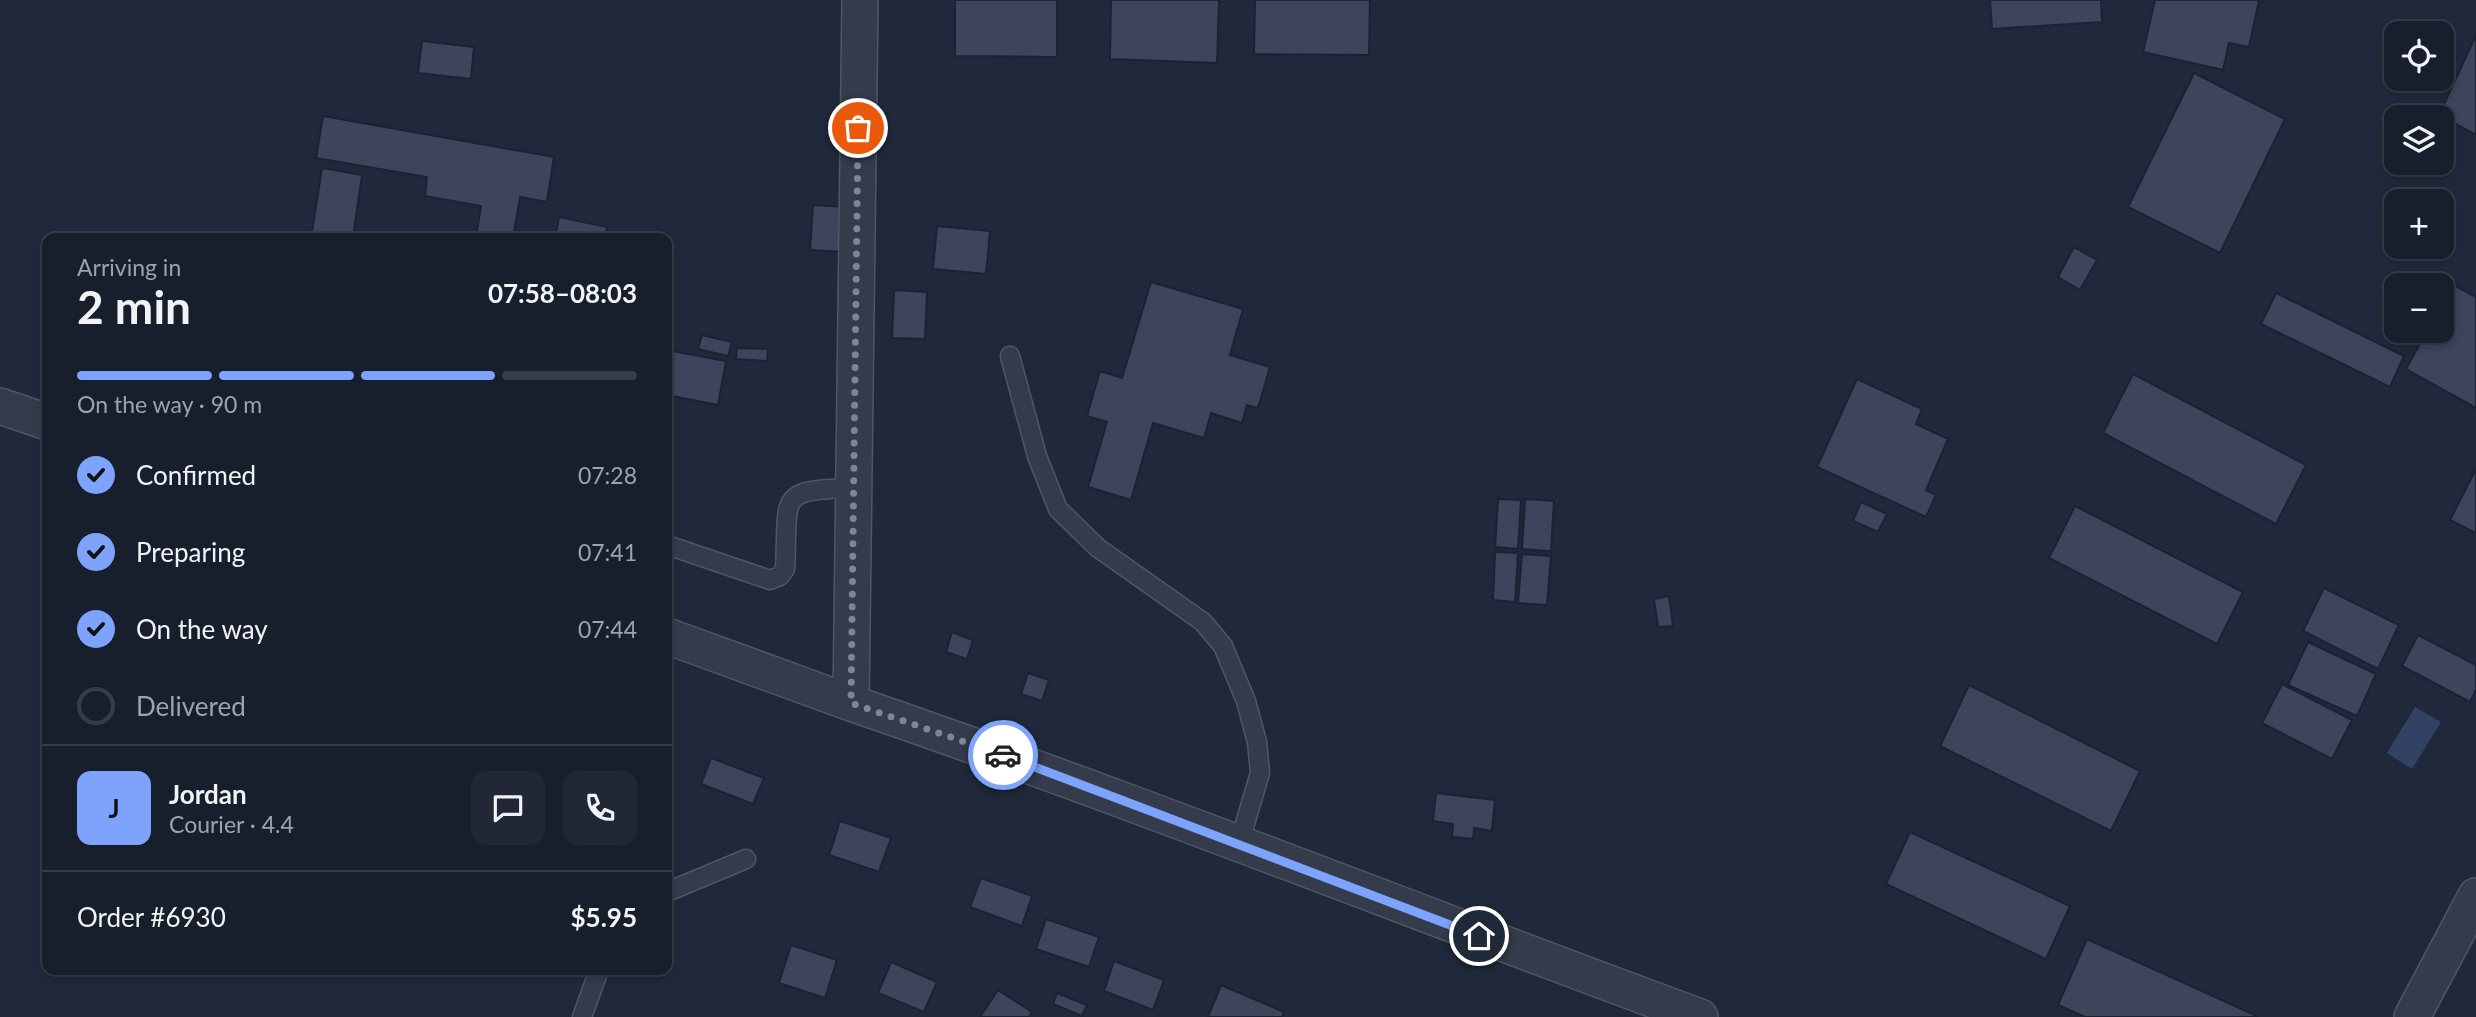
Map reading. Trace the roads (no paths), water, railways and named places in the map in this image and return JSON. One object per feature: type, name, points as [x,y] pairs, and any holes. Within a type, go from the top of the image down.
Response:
[{"type":"street","points":[[851,703],[856,488],[860,0]]},
{"type":"street","points":[[0,406],[42,420]]},
{"type":"street","points":[[672,638],[1020,761],[1700,1017]]},
{"type":"street","points":[[2412,1017],[2476,896]]},
{"type":"lane","points":[[1010,356],[1037,456],[1058,509],[1098,548],[1203,622],[1228,658],[1246,701],[1257,742],[1260,772],[1239,844]]},
{"type":"lane","points":[[672,547],[770,580],[780,576],[785,569],[788,504],[797,493],[809,489],[856,488]]},
{"type":"lane","points":[[672,890],[746,859]]},
{"type":"lane","points":[[582,1017],[597,975]]},
{"type":"water","points":[[2415,707],[2441,722],[2412,769],[2387,753]]}]
